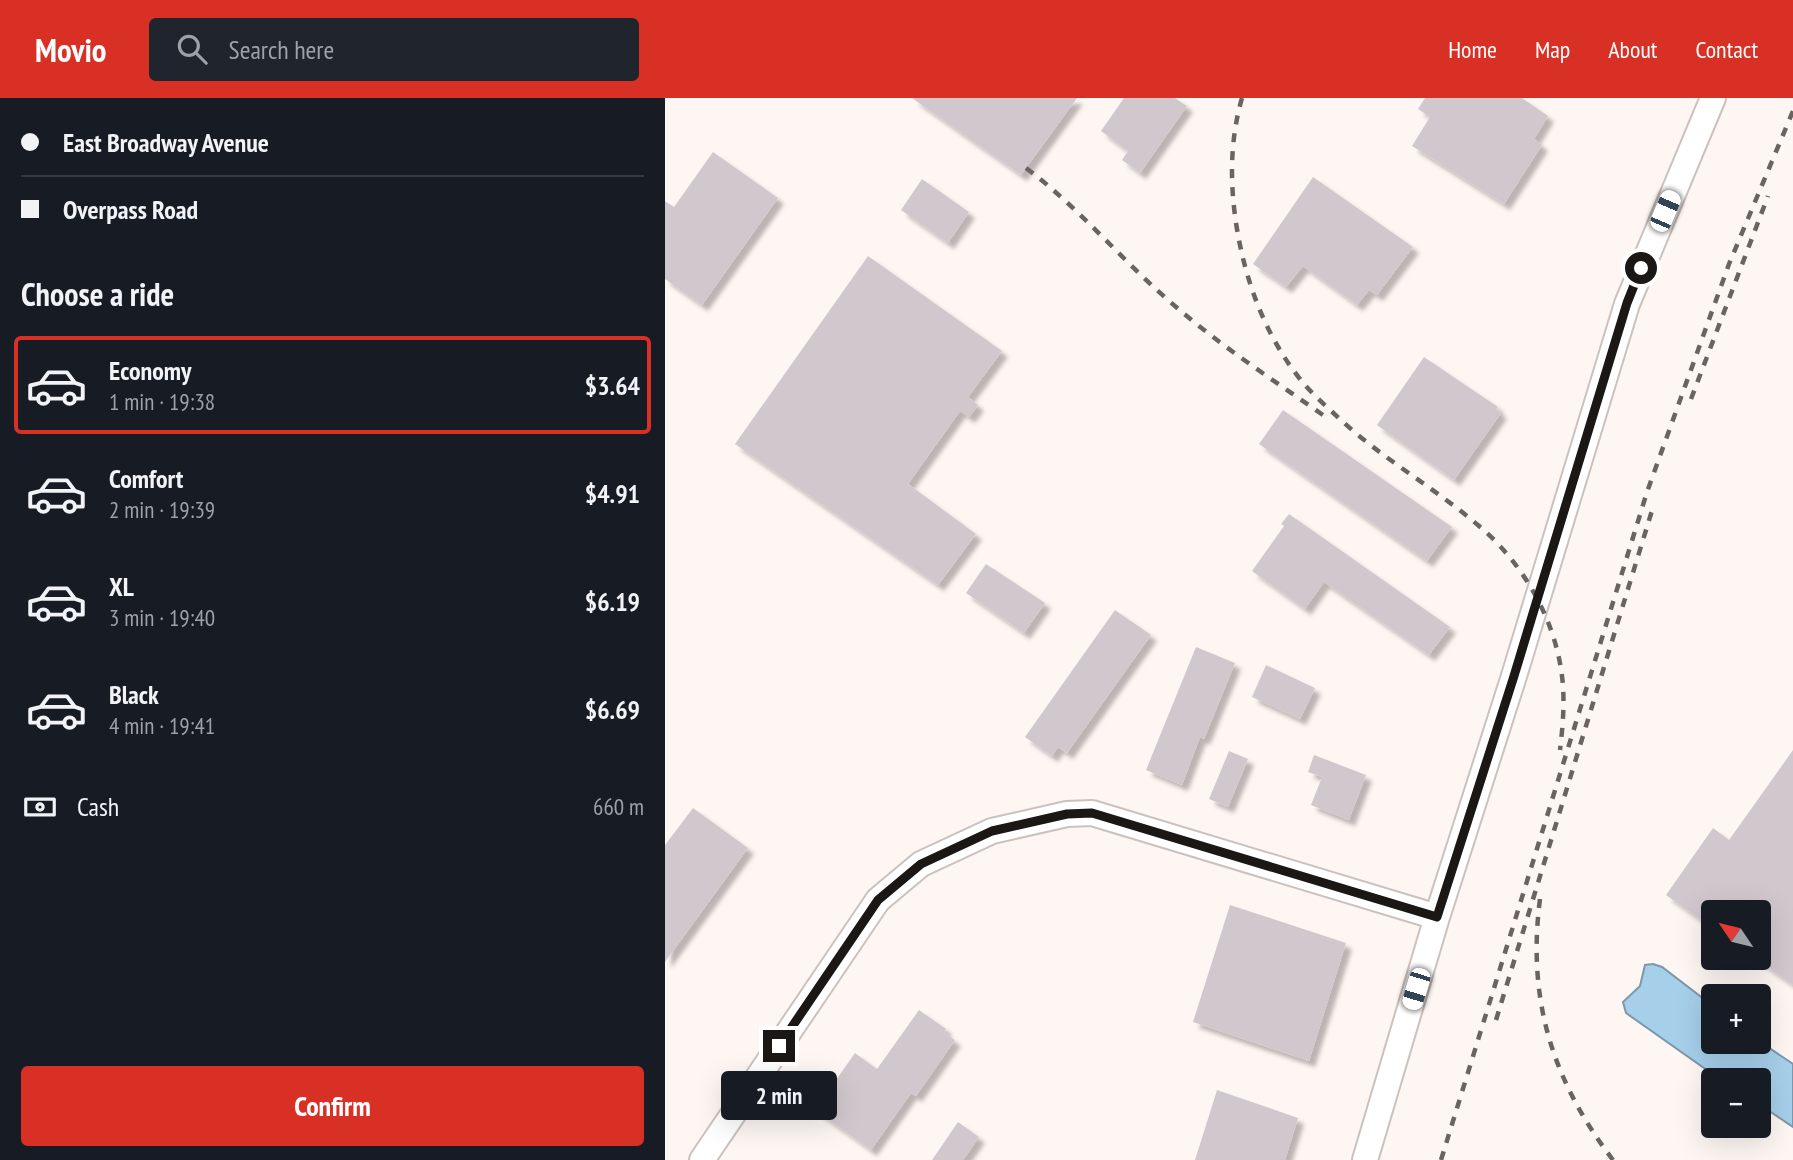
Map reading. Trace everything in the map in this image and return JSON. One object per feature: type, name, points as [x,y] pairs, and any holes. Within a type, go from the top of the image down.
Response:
[{"type":"main road","points":[[1365,1160],[1437,917],[1514,676],[1627,303],[1713,98]]},
{"type":"main road","points":[[702,1160],[878,900],[921,864],[992,831],[1067,814],[1092,813],[1437,917]]},
{"type":"water","points":[[1645,965],[1662,967],[1701,997],[1701,1054],[1771,1054],[1771,1049],[1793,1064],[1793,1127],[1771,1112],[1771,1068],[1704,1068],[1626,1013],[1623,1002],[1640,986]]},
{"type":"building","points":[[912,98],[1077,98],[1021,175]]},
{"type":"building","points":[[1124,98],[1175,98],[1187,106],[1140,173],[1122,160],[1128,151],[1101,131]]},
{"type":"building","points":[[1425,98],[1522,98],[1548,116],[1534,139],[1542,145],[1504,204],[1412,146],[1430,117],[1418,109]]},
{"type":"building","points":[[713,152],[778,198],[702,305],[665,279],[665,201],[674,207]]},
{"type":"building","points":[[1313,177],[1413,247],[1377,295],[1369,290],[1357,305],[1303,266],[1286,287],[1253,264]]},
{"type":"building","points":[[922,179],[969,212],[948,243],[901,210]]},
{"type":"building","points":[[868,256],[1002,351],[968,397],[978,405],[969,417],[960,411],[908,484],[976,534],[938,585],[735,444]]},
{"type":"building","points":[[1424,357],[1498,407],[1496,409],[1501,413],[1454,480],[1377,425]]},
{"type":"building","points":[[1283,410],[1452,527],[1427,561],[1259,444]]},
{"type":"building","points":[[1289,514],[1450,627],[1429,655],[1324,582],[1305,609],[1252,571],[1284,526],[1281,524]]},
{"type":"building","points":[[986,564],[1045,603],[1024,633],[966,593]]},
{"type":"building","points":[[1115,610],[1151,635],[1067,753],[1058,747],[1052,756],[1025,737]]},
{"type":"building","points":[[1196,647],[1235,663],[1204,739],[1200,737],[1182,785],[1146,770]]},
{"type":"building","points":[[1266,665],[1315,688],[1300,719],[1252,697]]},
{"type":"building","points":[[1793,750],[1793,985],[1771,969],[1771,900],[1701,900],[1701,920],[1666,895],[1713,828],[1729,840]]},
{"type":"building","points":[[1229,751],[1248,759],[1228,807],[1209,799]]},
{"type":"building","points":[[1314,755],[1366,775],[1349,820],[1311,805],[1322,777],[1308,772]]},
{"type":"building","points":[[693,808],[748,848],[665,962],[665,845]]},
{"type":"building","points":[[1230,905],[1346,943],[1309,1061],[1193,1022]]},
{"type":"building","points":[[919,1010],[946,1029],[944,1033],[955,1040],[916,1096],[911,1093],[871,1150],[815,1110],[855,1053],[877,1069]]},
{"type":"building","points":[[1217,1090],[1298,1118],[1285,1160],[1195,1160]]},
{"type":"building","points":[[958,1122],[979,1137],[963,1160],[932,1160]]},
{"type":"railway","points":[[1242,98],[1234,134],[1234,209],[1249,281],[1270,332],[1289,364],[1320,400],[1357,434],[1479,526],[1510,557],[1523,575],[1544,613],[1558,655],[1563,694],[1560,750]]},
{"type":"railway","points":[[1441,1160],[1647,492],[1729,264],[1793,111]]},
{"type":"railway","points":[[1026,168],[1063,199],[1186,316],[1330,420]]},
{"type":"railway","points":[[1691,399],[1768,196]]},
{"type":"railway","points":[[1496,1020],[1654,504]]},
{"type":"railway","points":[[1540,899],[1537,971],[1549,1037],[1574,1100],[1613,1160]]},
{"type":"route","points":[[779,1046],[878,900],[921,864],[992,831],[1067,814],[1092,813],[1437,917],[1514,676],[1627,303],[1641,268]]}]
